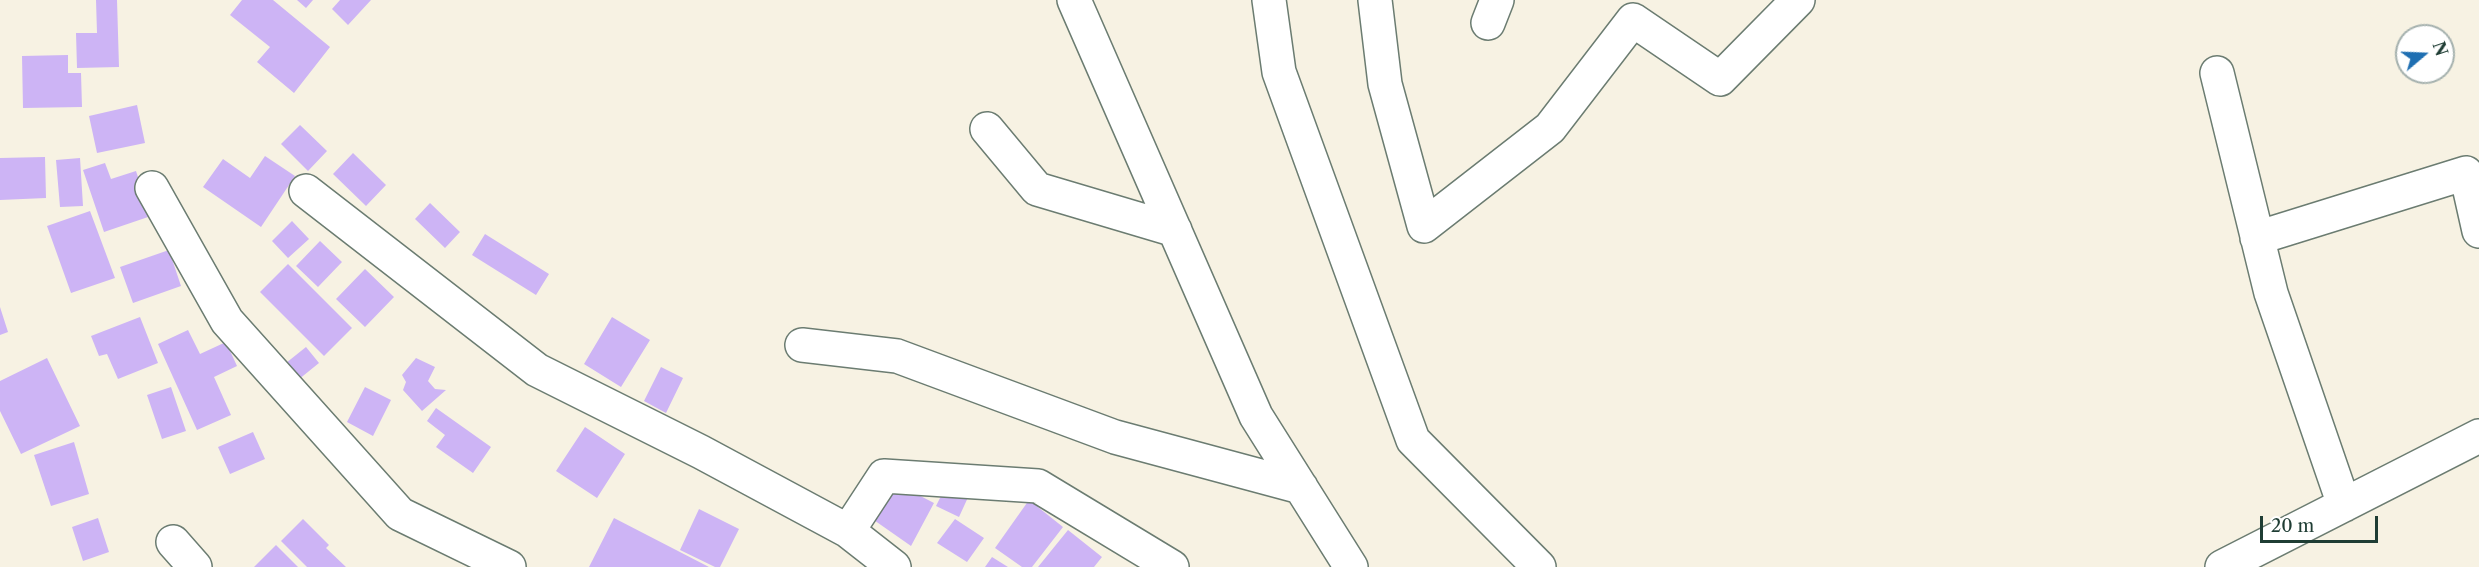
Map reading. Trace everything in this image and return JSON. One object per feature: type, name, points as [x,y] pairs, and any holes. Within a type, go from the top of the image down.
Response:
[{"type":"street","points":[[1074,0],[1256,416],[1351,567]]},
{"type":"street","points":[[1269,0],[1279,72],[1413,440],[1539,567]]},
{"type":"street","points":[[1375,0],[1385,84],[1424,226],[1550,128],[1633,20],[1720,79],[1798,0]]},
{"type":"street","points":[[2217,74],[2271,293],[2344,505]]},
{"type":"street","points":[[987,129],[1037,189],[1175,231]]},
{"type":"street","points":[[2257,238],[2466,173],[2479,231]]},
{"type":"street","points":[[152,188],[227,321],[400,514],[509,567]]},
{"type":"street","points":[[306,190],[537,370],[701,452],[848,531],[894,567]]},
{"type":"street","points":[[802,345],[897,356],[1115,437],[1301,487]]},
{"type":"street","points":[[2222,567],[2479,436]]},
{"type":"street","points":[[848,531],[884,476],[1038,486],[1172,567]]},
{"type":"street","points":[[173,542],[195,567]]},
{"type":"building","points":[[96,0],[117,0],[119,67],[77,68],[76,33],[97,33]]},
{"type":"building","points":[[242,0],[273,0],[330,47],[294,93],[257,62],[270,47],[230,15]]},
{"type":"building","points":[[297,0],[313,0],[306,8]]},
{"type":"building","points":[[340,0],[371,0],[348,25],[332,9]]},
{"type":"building","points":[[68,55],[68,73],[81,73],[82,107],[23,108],[22,56]]},
{"type":"building","points":[[137,105],[145,143],[97,153],[89,116]]},
{"type":"building","points":[[300,125],[327,151],[308,171],[281,144]]},
{"type":"building","points":[[353,153],[386,185],[366,206],[333,174]]},
{"type":"building","points":[[265,156],[295,176],[261,227],[203,187],[223,159],[250,178]]},
{"type":"building","points":[[45,157],[46,198],[0,200],[0,158]]},
{"type":"building","points":[[80,158],[83,206],[60,207],[56,160]]},
{"type":"building","points":[[105,163],[111,179],[136,171],[151,216],[104,232],[83,170]]},
{"type":"building","points":[[430,203],[460,232],[445,248],[415,219]]},
{"type":"building","points":[[90,211],[115,278],[71,293],[47,226]]},
{"type":"building","points":[[292,221],[309,239],[288,258],[272,241]]},
{"type":"building","points":[[485,234],[549,274],[536,295],[472,255]]},
{"type":"building","points":[[320,241],[342,262],[318,287],[296,266]]},
{"type":"building","points":[[169,250],[181,286],[133,303],[120,267]]},
{"type":"building","points":[[288,264],[352,328],[324,356],[260,292]]},
{"type":"building","points":[[365,269],[394,297],[365,327],[336,299]]},
{"type":"building","points":[[0,307],[8,332],[0,335]]},
{"type":"building","points":[[140,317],[158,363],[118,379],[107,354],[99,356],[91,336]]},
{"type":"building","points":[[612,317],[650,340],[621,387],[584,364]]},
{"type":"building","points":[[188,330],[200,354],[226,342],[237,366],[214,377],[231,415],[197,430],[158,344]]},
{"type":"building","points":[[306,347],[319,363],[293,384],[281,367]]},
{"type":"building","points":[[47,358],[80,426],[21,454],[0,411],[0,381]]},
{"type":"building","points":[[416,358],[435,367],[428,381],[435,389],[446,390],[422,411],[403,390],[406,382],[402,375]]},
{"type":"building","points":[[661,367],[683,378],[666,413],[644,401]]},
{"type":"building","points":[[171,387],[186,431],[162,439],[147,395]]},
{"type":"building","points":[[365,387],[391,400],[373,436],[347,422]]},
{"type":"building","points":[[436,408],[491,447],[473,473],[436,447],[445,435],[427,421]]},
{"type":"building","points":[[585,427],[625,454],[597,498],[556,471]]},
{"type":"building","points":[[253,432],[265,459],[230,474],[218,447]]},
{"type":"building","points":[[74,442],[89,494],[51,506],[34,455]]},
{"type":"building","points":[[948,482],[970,493],[959,517],[936,506]]},
{"type":"building","points":[[897,484],[934,503],[911,546],[871,518]]},
{"type":"building","points":[[1029,500],[1063,527],[1032,567],[1022,567],[995,548]]},
{"type":"building","points":[[699,509],[739,529],[720,567],[715,567],[680,550]]},
{"type":"building","points":[[98,518],[109,552],[83,561],[72,527]]},
{"type":"building","points":[[614,518],[709,567],[589,567]]},
{"type":"building","points":[[303,519],[329,545],[326,548],[346,567],[307,567],[281,541]]},
{"type":"building","points":[[955,519],[984,538],[967,562],[937,543]]},
{"type":"building","points":[[1068,530],[1102,557],[1094,567],[1038,567]]},
{"type":"building","points":[[276,545],[298,567],[254,567]]},
{"type":"building","points":[[992,557],[1008,567],[985,567]]}]
